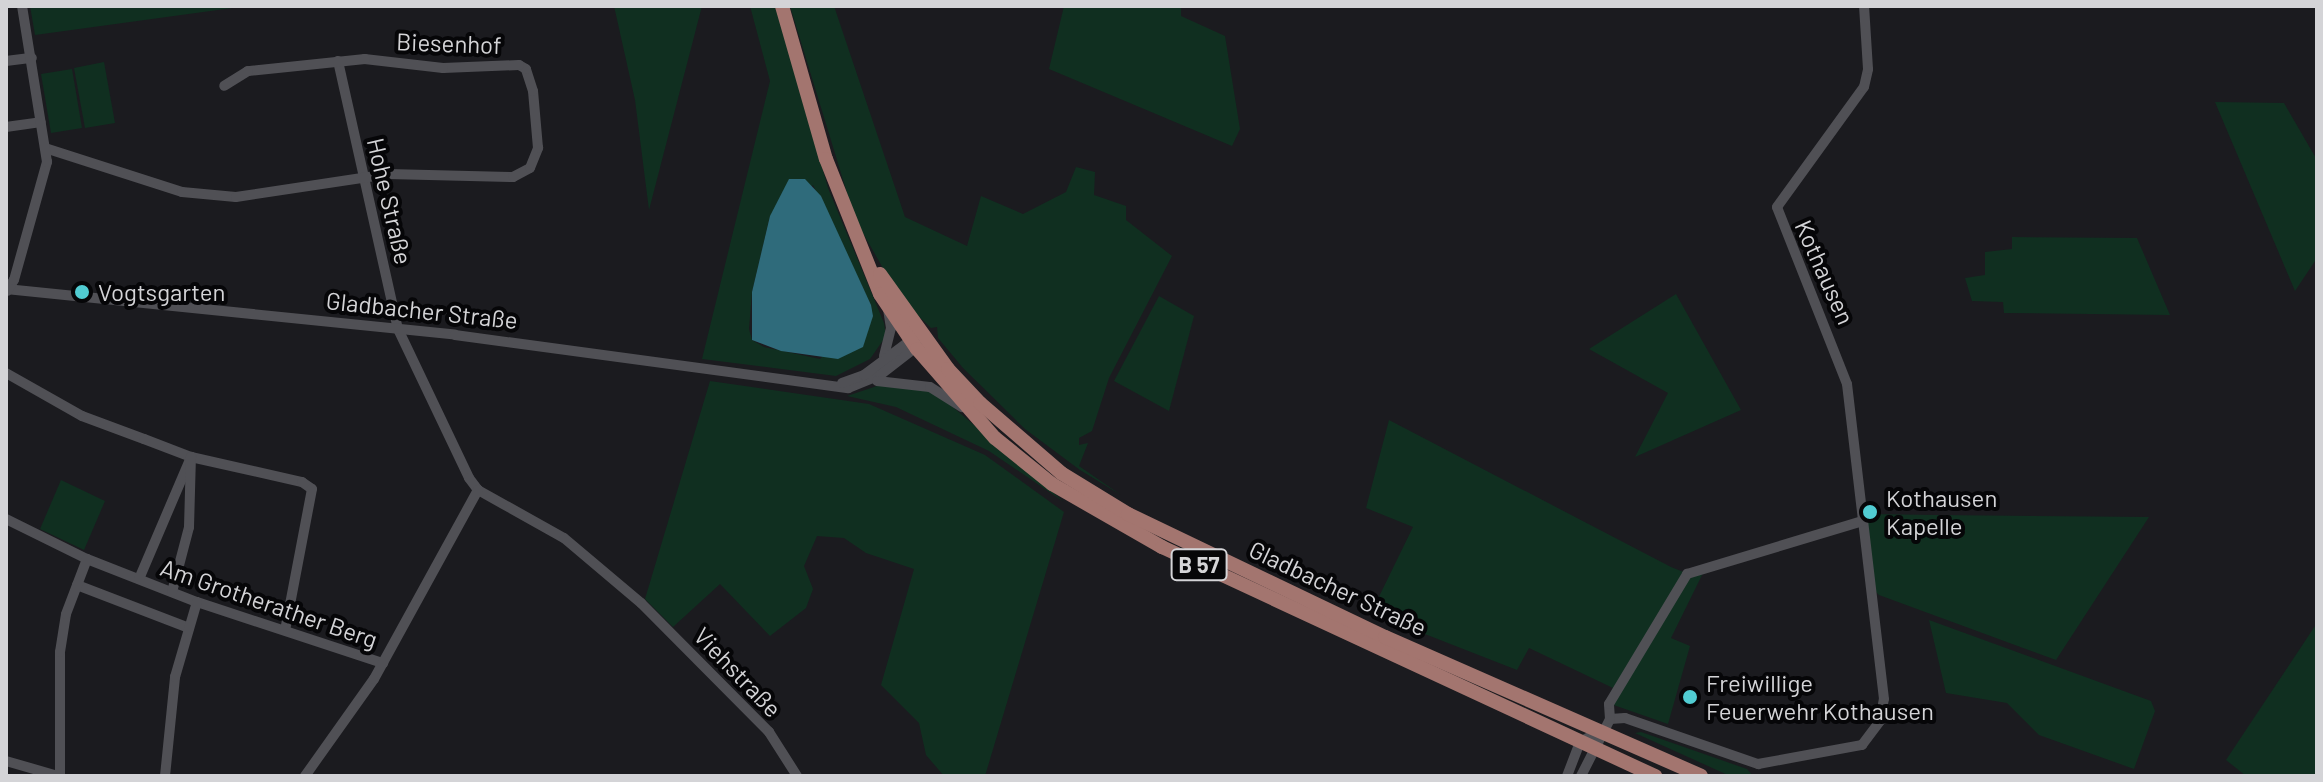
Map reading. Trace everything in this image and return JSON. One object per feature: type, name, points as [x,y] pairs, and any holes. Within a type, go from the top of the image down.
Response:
[{"type":"main road","name":"B 57","points":[[782,6],[814,123],[852,228],[887,304],[967,410]]},
{"type":"main road","name":"B 57","points":[[852,228],[917,342]]},
{"type":"main road","name":"Gladbacher Straße","points":[[917,342],[1009,431],[1061,473],[1128,514],[1385,637],[1606,724],[1701,776]]},
{"type":"main road","name":"Gladbacher Straße","points":[[967,410],[1052,484],[1097,513],[1349,638],[1655,776]]},
{"type":"street","points":[[7,290],[47,162],[22,6]]},
{"type":"street","name":"Kothausen","points":[[1606,724],[1625,718],[1758,770],[1862,745],[1880,721],[1884,699],[1847,384],[1777,207],[1864,87],[1868,69],[1864,12]]},
{"type":"street","points":[[6,61],[32,58]]},
{"type":"street","points":[[224,86],[248,71],[338,61]]},
{"type":"street","name":"Biesenhof","points":[[338,61],[443,68],[519,65],[526,69],[533,91],[538,148],[524,175],[365,179]]},
{"type":"street","name":"Hohe Straße","points":[[338,61],[398,329],[478,490]]},
{"type":"street","points":[[6,127],[41,122]]},
{"type":"street","points":[[45,148],[133,179],[204,196],[301,191],[365,179]]},
{"type":"street","name":"Gladbacher Straße","points":[[7,290],[398,329],[832,386],[910,380],[967,410]]},
{"type":"street","points":[[883,359],[891,328],[887,304]]},
{"type":"street","points":[[867,382],[917,342]]},
{"type":"street","name":"Gladbacher Straße","points":[[832,386],[864,375],[883,359],[917,342]]},
{"type":"street","points":[[6,373],[82,416],[191,457],[302,482],[312,489],[285,630]]},
{"type":"street","points":[[139,579],[191,457]]},
{"type":"street","points":[[172,592],[189,527],[191,457]]},
{"type":"street","name":"Viehstraße","points":[[478,490],[564,538],[641,603],[769,732],[797,776]]},
{"type":"street","name":"Am Grotherather Berg","points":[[6,519],[87,559],[197,602],[383,663],[478,490]]},
{"type":"street","points":[[1567,776],[1586,745],[1606,724],[1609,704],[1690,572],[1862,521]]},
{"type":"street","points":[[6,761],[59,776],[57,689],[66,614],[87,559]]},
{"type":"street","name":"Am Grotherather Berg","points":[[77,585],[189,628]]},
{"type":"street","points":[[165,776],[175,677],[197,602]]},
{"type":"street","points":[[305,776],[351,718],[383,663]]},
{"type":"street","points":[[1581,776],[1586,745]]},
{"type":"green space","points":[[30,6],[247,6],[35,35]]},
{"type":"green space","points":[[614,6],[702,6],[649,210],[635,100]]},
{"type":"green space","points":[[750,6],[776,6],[828,188],[884,323],[886,336],[870,359],[836,376],[702,359],[770,81]],"holes":[[[813,185],[871,305],[820,359],[764,347],[752,340],[749,329],[752,292],[770,216]]]},
{"type":"green space","points":[[790,6],[834,6],[905,217],[967,246],[981,196],[1023,214],[1066,192],[1076,167],[1095,172],[1094,195],[1126,206],[1126,220],[1172,256],[1109,378],[1092,431],[1079,438],[1079,445],[1088,443],[1079,466],[1121,495],[1080,470],[1025,429],[963,368],[938,338],[937,327],[931,328],[900,298],[855,219]]},
{"type":"green space","points":[[1064,6],[1181,6],[1181,16],[1225,36],[1240,129],[1232,146],[1049,69]]},
{"type":"green space","points":[[104,62],[115,123],[85,128],[74,68]]},
{"type":"green space","points":[[72,69],[82,128],[51,133],[41,74]]},
{"type":"green space","points":[[2215,102],[2284,103],[2317,160],[2317,258],[2295,291]]},
{"type":"green space","points":[[2012,237],[2137,238],[2170,315],[2004,313],[2003,302],[1972,301],[1965,278],[1985,275],[1985,252],[2012,249]]},
{"type":"green space","points":[[1676,294],[1741,410],[1635,457],[1668,393],[1589,349]]},
{"type":"green space","points":[[1159,296],[1194,316],[1169,411],[1114,381]]},
{"type":"green space","points":[[710,381],[869,404],[985,455],[1064,512],[985,776],[944,776],[926,755],[919,723],[881,685],[914,569],[866,553],[844,538],[817,536],[804,566],[813,589],[806,608],[770,636],[720,584],[673,627],[645,599]]},
{"type":"green space","points":[[883,384],[930,390],[1064,502],[989,451],[896,407],[847,396]]},
{"type":"green space","points":[[1389,420],[1671,567],[1691,575],[1705,569],[1671,638],[1690,646],[1668,724],[1605,702],[1613,688],[1529,648],[1517,670],[1371,613],[1413,527],[1366,508]]},
{"type":"green space","points":[[61,480],[105,501],[84,550],[40,529]]},
{"type":"green space","points":[[1865,514],[2149,517],[2056,660],[1879,595],[1874,590]]},
{"type":"green space","points":[[1929,620],[2151,701],[2155,711],[2134,769],[2039,735],[2007,703],[1946,693]]},
{"type":"green space","points":[[2317,623],[2317,776],[2246,776],[2226,760]]},
{"type":"green space","points":[[1641,732],[1747,769],[1753,776],[1730,776],[1635,733]]},
{"type":"water","points":[[789,179],[805,179],[821,196],[871,305],[873,316],[863,347],[838,359],[781,351],[752,340],[752,292],[770,216]]},
{"type":"place","name":"Vogtsgarten","points":[[82,292]]},
{"type":"place","name":"Kothausen Kapelle","points":[[1870,512]]},
{"type":"place","name":"Freiwillige Feuerwehr Kothausen","points":[[1690,697]]}]
